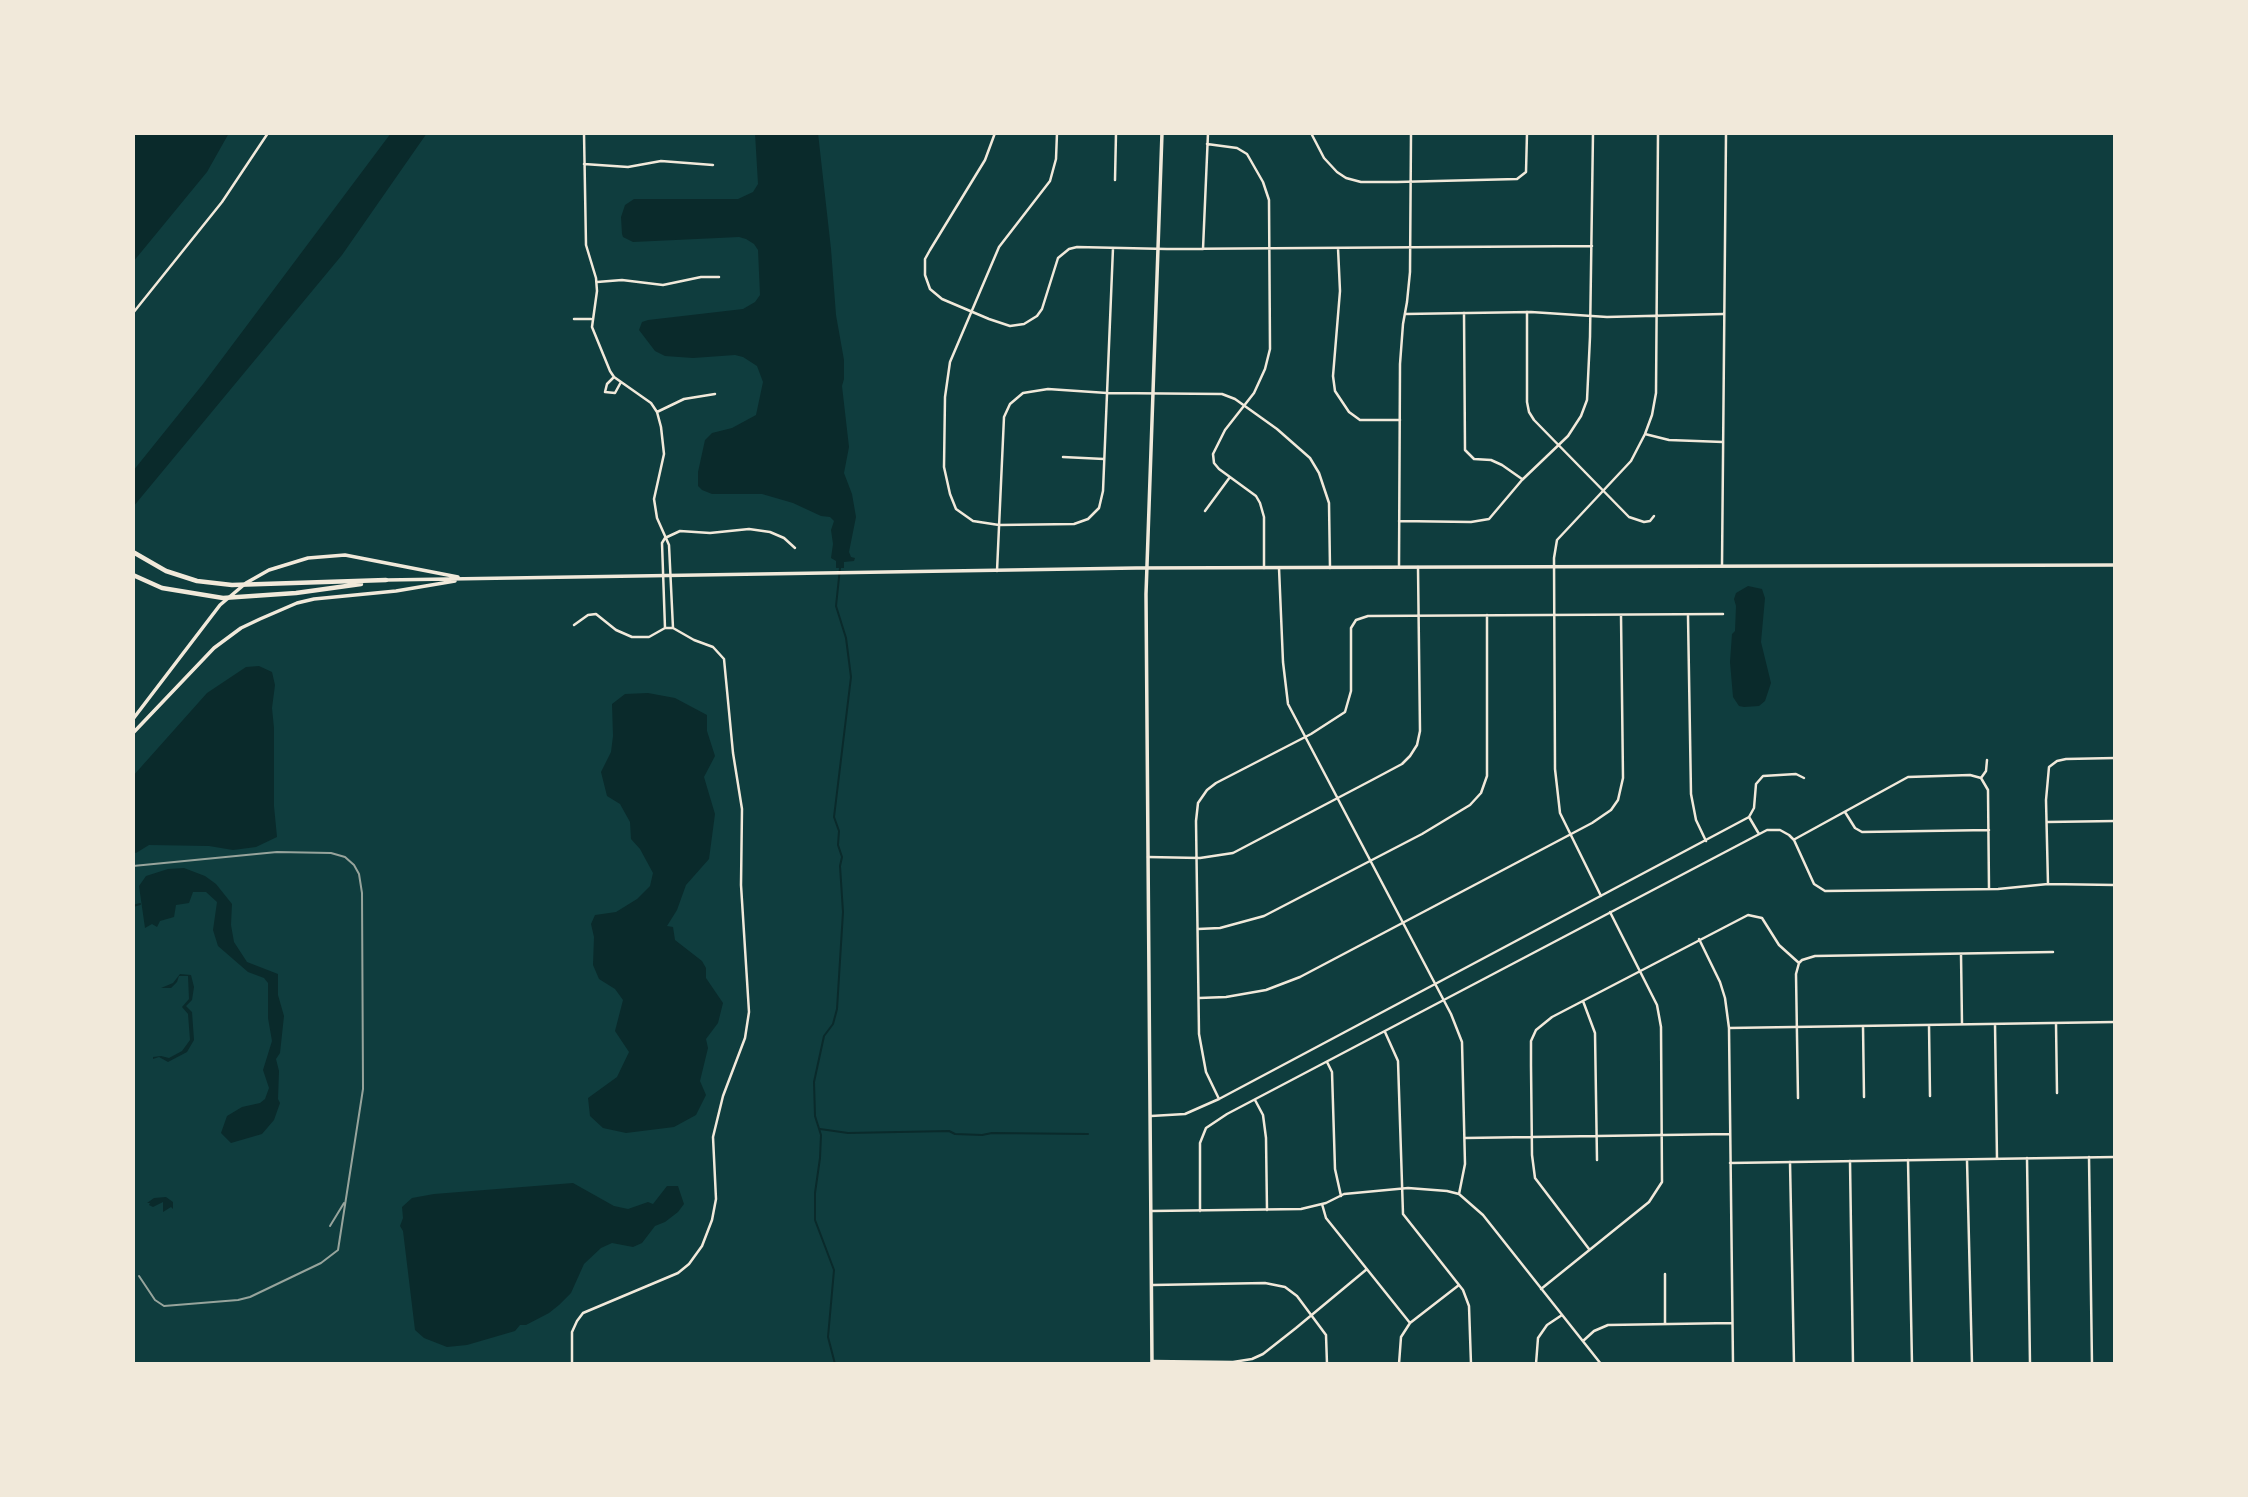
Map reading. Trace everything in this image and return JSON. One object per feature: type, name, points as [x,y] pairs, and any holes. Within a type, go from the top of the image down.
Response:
[{"type":"highway","points":[[133,552],[166,570],[197,581],[232,585],[386,580]]},
{"type":"highway","points":[[133,575],[162,588],[223,598],[296,593],[386,580]]},
{"type":"street","points":[[133,313],[222,202],[268,133]]},
{"type":"street","points":[[584,133],[586,244],[597,282],[593,333],[614,377],[650,403],[657,412],[664,445],[654,499],[657,518],[669,545],[673,628]]},
{"type":"street","points":[[995,133],[985,160],[925,259],[926,281],[935,294],[1010,326],[1030,321],[1042,309],[1055,266],[1064,253],[1077,247],[1203,249],[1592,246]]},
{"type":"street","points":[[1057,133],[1056,159],[1049,181],[999,247],[955,345],[947,379],[944,467],[950,494],[960,514],[973,522],[999,525],[1074,524],[1093,516],[1102,500],[1112,248]]},
{"type":"street","points":[[1115,180],[1116,133]]},
{"type":"street","points":[[1162,133],[1146,568],[1152,1363],[1252,1362],[1367,1269]]},
{"type":"street","points":[[1203,249],[1208,133]]},
{"type":"street","points":[[1311,133],[1324,158],[1337,172],[1361,182],[1517,179],[1526,172],[1527,133]]},
{"type":"street","points":[[1399,568],[1400,364],[1410,247],[1411,133]]},
{"type":"street","points":[[1399,521],[1471,522],[1489,519],[1522,480],[1575,426],[1587,400],[1591,317],[1592,133]]},
{"type":"street","points":[[1601,895],[1560,813],[1555,769],[1553,567],[1557,540],[1631,461],[1645,434],[1656,393],[1658,133]]},
{"type":"street","points":[[1722,566],[1726,133]]},
{"type":"street","points":[[1208,144],[1237,148],[1247,154],[1258,171],[1269,200],[1270,349],[1260,382],[1213,450],[1216,466],[1255,496],[1263,510],[1264,568]]},
{"type":"street","points":[[584,164],[628,167],[668,161],[713,165]]},
{"type":"street","points":[[1338,248],[1340,291],[1333,376],[1335,391],[1349,412],[1360,420],[1400,420]]},
{"type":"street","points":[[597,282],[622,281],[663,285],[701,277],[719,277]]},
{"type":"street","points":[[1405,314],[1527,312],[1591,317],[1724,314]]},
{"type":"street","points":[[1527,312],[1529,412],[1534,421],[1634,520],[1644,522],[1654,516]]},
{"type":"street","points":[[1464,313],[1465,450],[1474,459],[1491,460],[1502,465],[1522,480]]},
{"type":"street","points":[[574,319],[592,319]]},
{"type":"street","points":[[614,377],[605,389],[608,394],[615,393],[621,382]]},
{"type":"street","points":[[997,571],[1002,425],[1006,410],[1020,395],[1037,390],[1222,394],[1235,398],[1310,458],[1319,473],[1329,503],[1330,568]]},
{"type":"street","points":[[657,412],[684,399],[715,394]]},
{"type":"street","points":[[1645,434],[1669,440],[1724,442]]},
{"type":"street","points":[[1063,457],[1104,459]]},
{"type":"street","points":[[1205,511],[1230,477]]},
{"type":"street","points":[[665,628],[662,543],[666,538],[680,531],[710,533],[749,529],[777,535],[795,548]]},
{"type":"street","points":[[133,719],[220,605],[246,583],[270,570],[307,558],[345,555],[367,557],[467,579]]},
{"type":"street","points":[[386,580],[1146,568],[2115,565]]},
{"type":"street","points":[[1279,568],[1283,662],[1288,704],[1444,1000],[1462,1042],[1465,1164],[1459,1194]]},
{"type":"street","points":[[1148,857],[1196,858],[1233,853],[1402,764],[1417,745],[1420,731],[1418,568]]},
{"type":"street","points":[[133,733],[214,648],[241,628],[280,610],[314,599],[467,579]]},
{"type":"street","points":[[572,1364],[572,1332],[583,1313],[678,1273],[700,1250],[712,1220],[716,1199],[713,1137],[723,1096],[744,1043],[748,1025],[741,885],[742,818],[733,753],[726,665],[717,650],[673,628],[665,628],[649,637],[632,637],[616,630],[596,614],[587,615],[574,625]]},
{"type":"street","points":[[1219,1099],[1206,1072],[1199,1034],[1196,810],[1201,796],[1207,790],[1304,738],[1345,712],[1349,704],[1351,628],[1356,620],[1368,616],[1418,615],[1723,614]]},
{"type":"street","points":[[1198,929],[1220,929],[1264,916],[1459,813],[1480,793],[1487,776],[1487,615]]},
{"type":"street","points":[[1199,998],[1226,997],[1266,990],[1300,977],[1592,823],[1611,810],[1621,792],[1620,615]]},
{"type":"street","points":[[1688,615],[1691,794],[1696,820],[1706,841]]},
{"type":"street","points":[[2048,884],[2047,771],[2057,761],[2115,758]]},
{"type":"street","points":[[1981,778],[1986,771],[1987,760]]},
{"type":"street","points":[[1151,1116],[1185,1114],[1219,1099],[1706,841],[1749,817],[1754,808],[1756,784],[1763,776],[1796,774],[1804,778]]},
{"type":"street","points":[[1794,840],[1908,777],[1970,775],[1981,778],[1988,790],[1989,889]]},
{"type":"street","points":[[1845,812],[1855,828],[1862,832],[1989,830]]},
{"type":"street","points":[[1749,817],[1759,834]]},
{"type":"street","points":[[2047,822],[2115,821]]},
{"type":"street","points":[[1200,1211],[1200,1143],[1206,1128],[1227,1114],[1766,830],[1780,830],[1794,840],[1814,884],[1825,891],[1989,889],[2048,884],[2115,885]]},
{"type":"street","points":[[1541,1289],[1656,1195],[1662,1182],[1661,1027],[1657,1005],[1610,912]]},
{"type":"street","points":[[1589,1249],[1535,1178],[1531,1137],[1533,1035],[1542,1023],[1742,916],[1755,915],[1762,918],[1779,945],[1799,963]]},
{"type":"street","points":[[1699,939],[1720,982],[1729,1028],[1733,1364]]},
{"type":"street","points":[[1798,1098],[1796,974],[1802,960],[1815,956],[2053,952]]},
{"type":"street","points":[[1961,954],[1962,1024]]},
{"type":"street","points":[[1583,1001],[1595,1033],[1597,1160]]},
{"type":"street","points":[[1729,1028],[2115,1021]]},
{"type":"street","points":[[2056,1023],[2057,1093]]},
{"type":"street","points":[[1995,1024],[1997,1159]]},
{"type":"street","points":[[1929,1025],[1930,1096]]},
{"type":"street","points":[[1863,1026],[1864,1097]]},
{"type":"street","points":[[1385,1032],[1398,1061],[1403,1214],[1459,1286],[1469,1306],[1471,1364]]},
{"type":"street","points":[[1327,1062],[1332,1072],[1335,1168],[1341,1196]]},
{"type":"street","points":[[1255,1100],[1263,1115],[1266,1138],[1267,1210]]},
{"type":"street","points":[[1465,1138],[1730,1134]]},
{"type":"street","points":[[2089,1157],[2092,1364]]},
{"type":"street","points":[[1730,1163],[2115,1157]]},
{"type":"street","points":[[2027,1158],[2030,1364]]},
{"type":"street","points":[[1908,1160],[1912,1364]]},
{"type":"street","points":[[1967,1160],[1972,1364]]},
{"type":"street","points":[[1850,1161],[1853,1364]]},
{"type":"street","points":[[1790,1162],[1794,1364]]},
{"type":"street","points":[[1152,1211],[1301,1209],[1341,1196],[1401,1189],[1459,1194],[1475,1207],[1601,1364]]},
{"type":"street","points":[[1322,1204],[1326,1218],[1410,1323]]},
{"type":"street","points":[[1665,1273],[1665,1324]]},
{"type":"street","points":[[1153,1285],[1276,1284],[1285,1287],[1297,1296],[1326,1335],[1327,1364]]},
{"type":"street","points":[[1399,1364],[1401,1337],[1410,1323],[1459,1286]]},
{"type":"street","points":[[1536,1364],[1538,1338],[1548,1325],[1562,1315]]},
{"type":"street","points":[[1583,1341],[1594,1331],[1608,1325],[1732,1323]]},
{"type":"water","points":[[134,133],[229,133],[207,172],[133,262]]},
{"type":"water","points":[[391,133],[427,133],[342,255],[133,507],[133,471],[203,384]]},
{"type":"water","points":[[755,133],[818,133],[836,315],[844,360],[842,386],[849,447],[844,473],[852,494],[856,517],[849,552],[851,557],[855,558],[854,561],[844,562],[844,568],[836,568],[836,561],[831,558],[831,530],[834,521],[830,517],[762,494],[712,494],[698,486],[698,472],[705,440],[712,433],[732,428],[756,415],[763,382],[757,366],[735,355],[693,358],[665,356],[655,351],[639,330],[642,322],[648,320],[743,309],[755,302],[760,295],[758,250],[746,239],[739,237],[633,242],[623,237],[621,217],[625,205],[634,199],[738,199],[753,192],[758,184]]},
{"type":"water","points":[[1748,586],[1762,589],[1765,598],[1761,642],[1771,683],[1765,701],[1759,706],[1744,707],[1739,706],[1733,697],[1730,662],[1732,634],[1735,631],[1734,599],[1736,593]]},
{"type":"water","points":[[259,666],[272,672],[275,685],[272,708],[277,837],[256,847],[233,850],[209,846],[149,845],[136,853],[133,852],[133,776],[207,693],[246,667]]},
{"type":"water","points":[[648,693],[675,698],[707,715],[707,731],[715,756],[704,777],[715,814],[709,859],[686,885],[677,910],[667,926],[673,927],[675,940],[702,961],[706,968],[706,978],[723,1003],[718,1023],[706,1039],[708,1048],[700,1081],[706,1095],[696,1115],[674,1127],[626,1133],[603,1128],[590,1116],[588,1098],[617,1077],[629,1052],[615,1031],[623,1000],[615,989],[599,979],[593,965],[594,937],[591,924],[595,915],[616,912],[637,899],[650,886],[653,873],[640,849],[631,839],[630,822],[620,804],[607,796],[601,772],[611,752],[612,704],[625,694]]},
{"type":"water","points":[[184,868],[205,876],[216,884],[232,904],[231,925],[234,942],[247,962],[278,974],[278,995],[284,1016],[280,1053],[276,1059],[280,1103],[274,1120],[262,1134],[231,1143],[221,1133],[227,1116],[242,1107],[260,1103],[265,1099],[269,1088],[263,1070],[272,1041],[268,1018],[268,983],[264,978],[248,972],[218,946],[213,930],[217,902],[206,892],[193,892],[189,903],[176,905],[174,917],[160,921],[157,927],[152,924],[145,928],[139,886],[146,876],[168,869]]},
{"type":"water","points":[[180,974],[191,975],[194,987],[192,1000],[186,1006],[192,1012],[194,1040],[187,1052],[168,1062],[159,1057],[153,1059],[161,1056],[169,1058],[182,1051],[190,1040],[188,1014],[182,1007],[189,999],[188,976],[179,976],[171,988],[161,988],[173,983]]},
{"type":"water","points":[[573,1183],[614,1206],[628,1209],[648,1202],[653,1204],[667,1186],[678,1186],[684,1204],[665,1222],[655,1226],[642,1243],[633,1247],[612,1243],[601,1248],[584,1264],[571,1293],[559,1305],[526,1325],[520,1325],[515,1331],[467,1345],[447,1347],[424,1338],[415,1330],[403,1231],[400,1226],[403,1218],[402,1207],[412,1198],[434,1194]]},
{"type":"water","points":[[166,1197],[173,1202],[173,1209],[171,1207],[163,1212],[163,1202],[153,1207],[147,1203],[154,1198]]},
{"type":"waterway","points":[[835,1364],[828,1337],[834,1270],[815,1220],[821,1135],[815,1116],[814,1082],[824,1036],[833,1024],[837,1009],[843,912],[840,866],[842,857],[838,845],[839,831],[834,817],[851,677],[846,638],[836,606],[840,568]]},
{"type":"waterway","points":[[133,906],[140,904]]},
{"type":"waterway","points":[[820,1129],[848,1133],[949,1131],[955,1134],[982,1135],[1088,1134]]},
{"type":"railway","points":[[133,866],[277,852],[331,853],[345,857],[354,865],[359,874],[362,893],[363,1089],[338,1250],[321,1263],[250,1297],[238,1300],[164,1306],[155,1300],[139,1276]]},
{"type":"railway","points":[[133,1193],[133,1198]]},
{"type":"railway","points":[[330,1226],[344,1203]]}]
